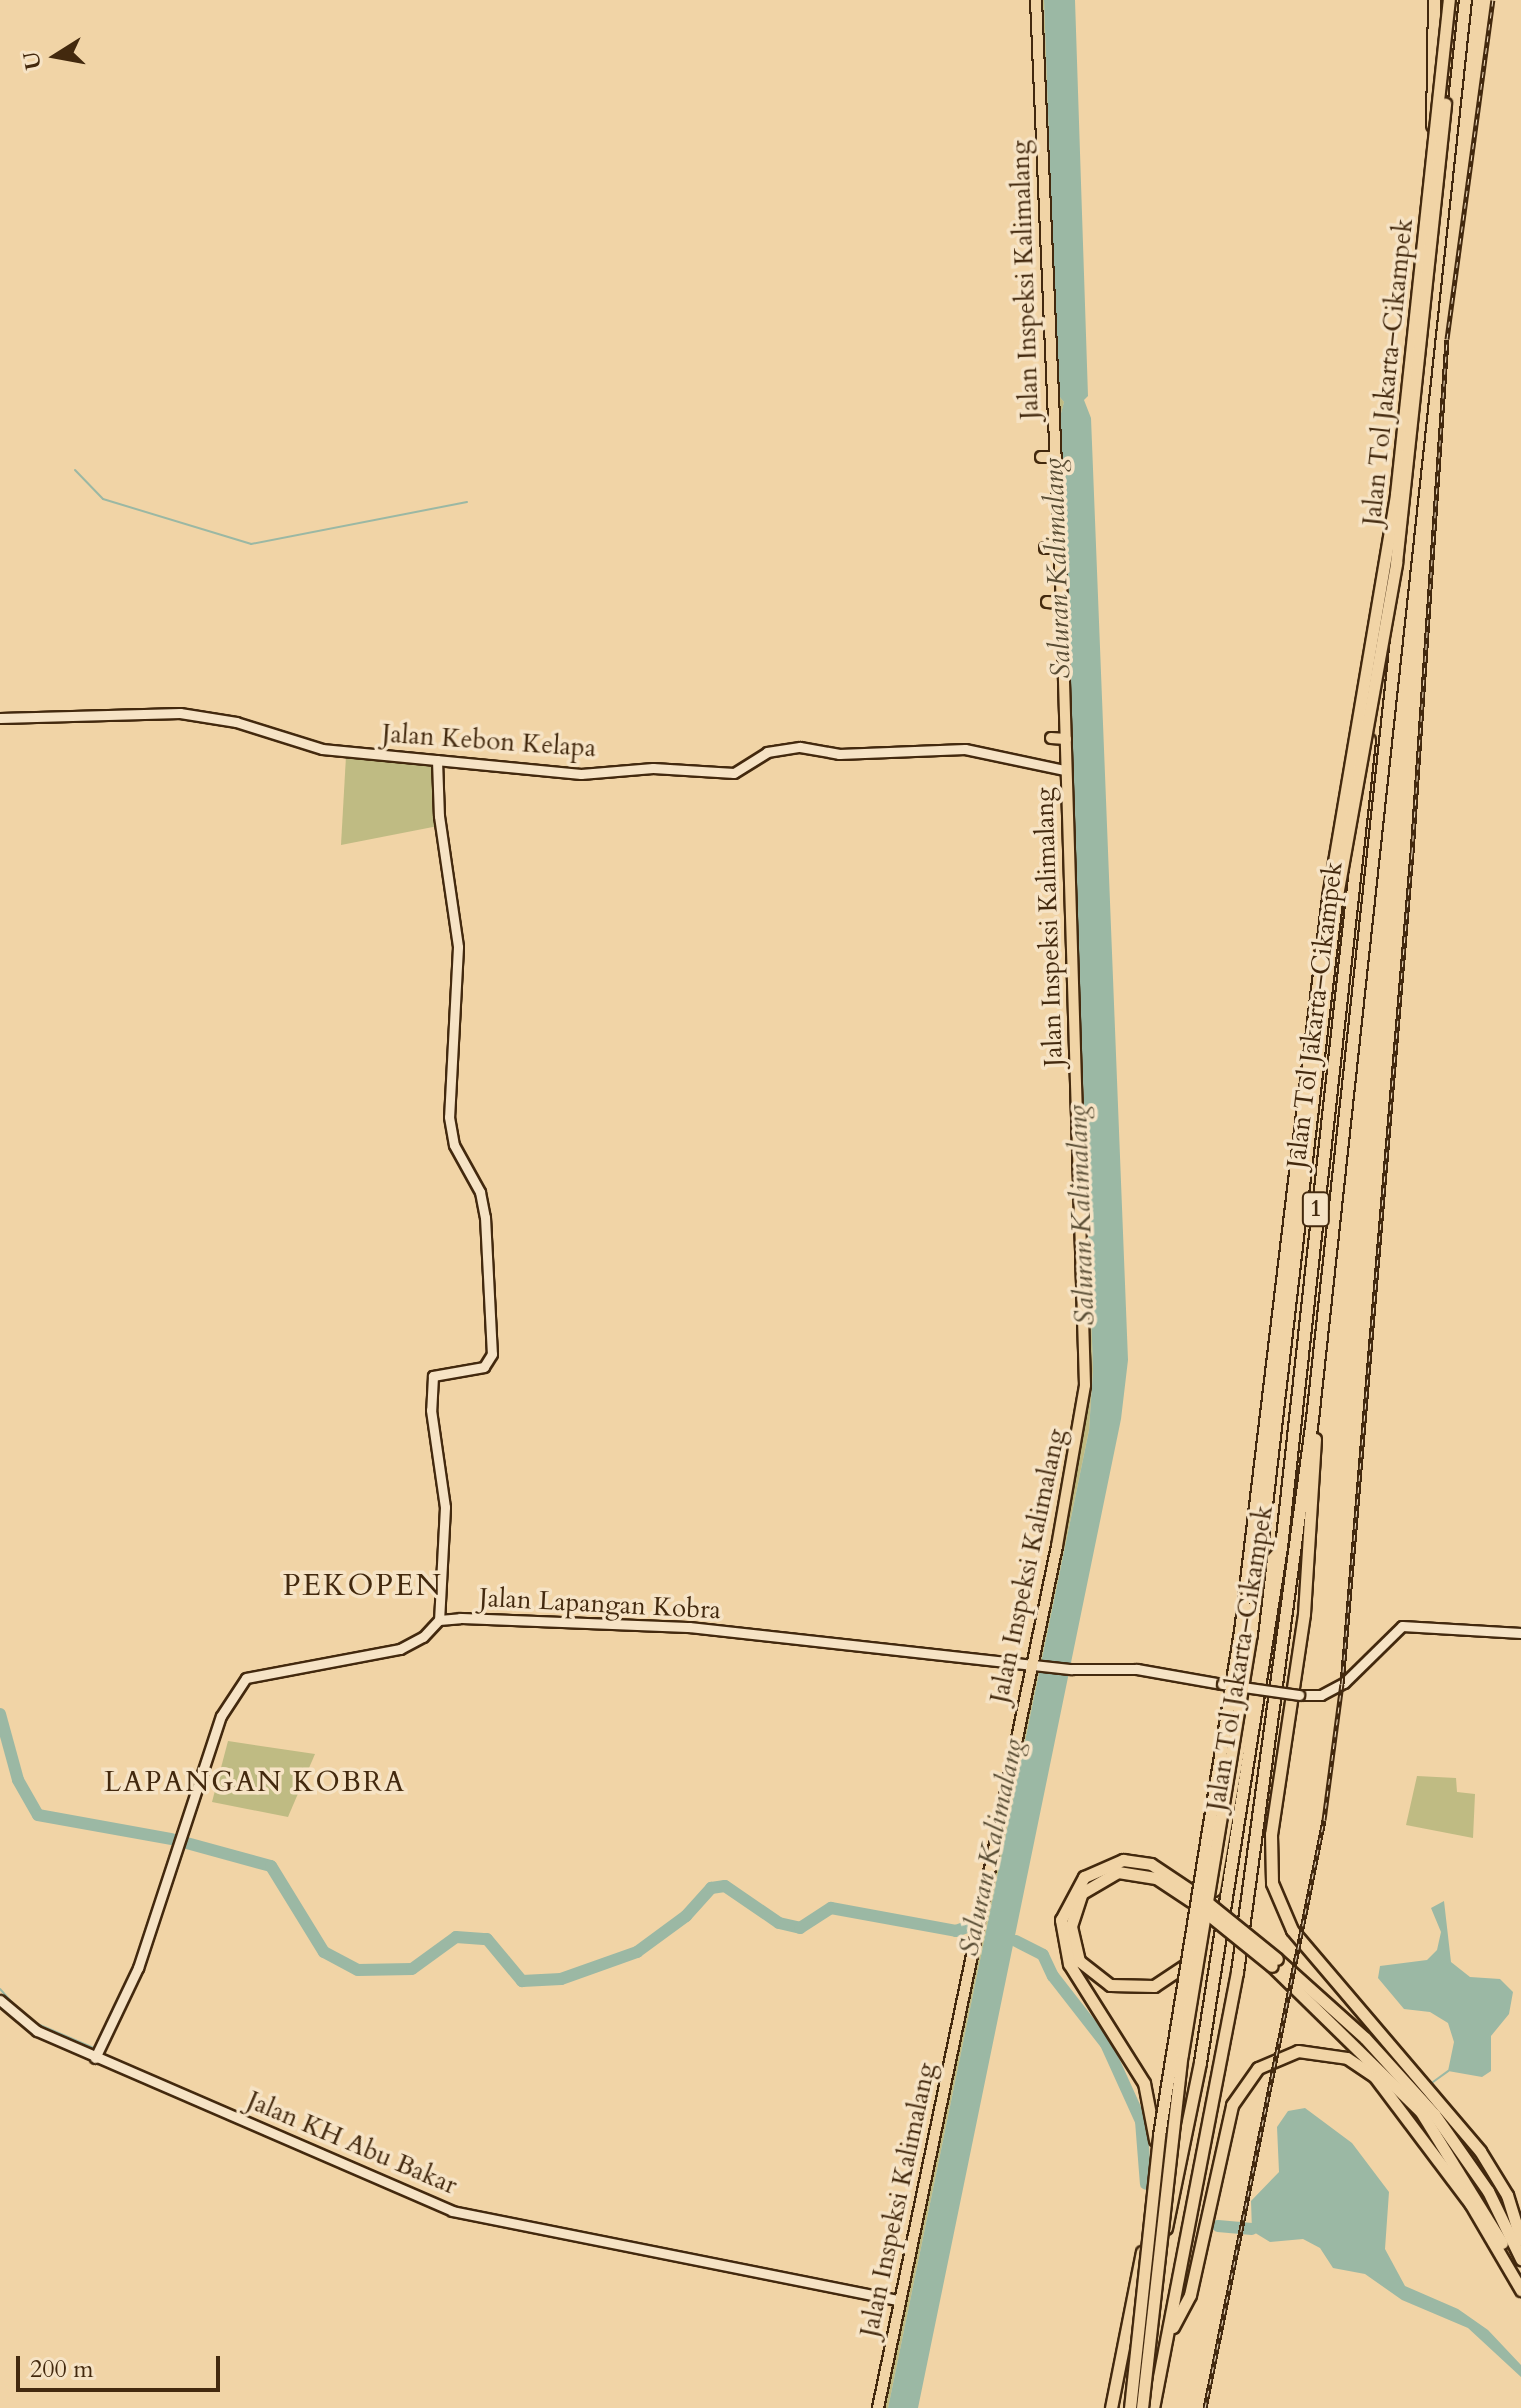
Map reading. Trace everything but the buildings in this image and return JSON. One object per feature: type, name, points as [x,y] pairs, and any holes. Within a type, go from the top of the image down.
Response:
[{"type":"highway","points":[[1433,145],[1434,0]]},
{"type":"highway","name":"Jalan Tol Jakarta–Cikampek","points":[[1128,2408],[1200,2062],[1281,1547],[1448,0]]},
{"type":"highway","name":"1","points":[[1128,2408],[1159,2135],[1240,1631],[1328,897],[1394,507],[1448,0]]},
{"type":"highway","name":"1","points":[[1142,2408],[1176,2095],[1251,1634],[1336,901],[1396,563],[1456,0]]},
{"type":"highway","name":"Jalan Tol Jakarta–Cikampek","points":[[1153,2408],[1237,1972],[1312,1419],[1465,0]]},
{"type":"highway","points":[[1312,1419],[1315,1466],[1304,1614],[1271,1834],[1272,1883],[1292,1930],[1480,2151],[1507,2195],[1521,2240]]},
{"type":"highway","points":[[1194,1897],[1143,1873],[1118,1872],[1092,1883],[1073,1911],[1071,1941],[1079,1961],[1110,1985],[1140,1988],[1167,1981],[1198,1952],[1225,1837],[1271,1560],[1281,1547]]},
{"type":"highway","points":[[1111,2408],[1152,2197],[1152,2103],[1120,2036],[1069,1964],[1061,1920],[1084,1877],[1112,1862],[1151,1864],[1365,2038],[1434,2114],[1488,2191],[1521,2259]]},
{"type":"highway","points":[[1274,1962],[1421,2112],[1478,2198],[1521,2281]]},
{"type":"highway","points":[[1170,2332],[1190,2295],[1232,2105],[1258,2068],[1298,2051],[1322,2050],[1347,2058],[1375,2077],[1470,2203],[1521,2290]]},
{"type":"main road","name":"Jalan Inspeksi Kalimalang","points":[[878,2408],[1035,1662],[1081,1418],[1087,1349],[1036,0]]},
{"type":"main road","points":[[1041,457],[1054,457]]},
{"type":"main road","points":[[1045,548],[1058,548]]},
{"type":"main road","points":[[1047,602],[1061,603]]},
{"type":"main road","points":[[1051,738],[1066,739]]},
{"type":"street","name":"Jalan Kebon Kelapa","points":[[0,718],[180,713],[236,722],[322,749],[581,774],[653,768],[734,773],[779,748],[839,754],[965,749],[1065,770]]},
{"type":"street","points":[[95,2058],[138,1968],[170,1859],[235,1689],[246,1678],[264,1673],[400,1649],[423,1637],[439,1620],[445,1507],[431,1410],[433,1376],[488,1365],[492,1331],[485,1217],[480,1192],[454,1145],[449,1117],[458,947],[438,804],[437,760]]},
{"type":"street","name":"Jalan Lapangan Kobra","points":[[439,1620],[666,1626],[1035,1662],[1072,1669],[1103,1666],[1299,1695],[1321,1695],[1344,1683],[1402,1626],[1521,1633]]},
{"type":"street","name":"Jalan KH Abu Bakar","points":[[0,2000],[18,2020],[95,2058],[452,2211],[899,2300]]},
{"type":"shaded area","points":[[1036,0],[1044,0],[1058,395],[1064,402],[1060,417],[1093,1370],[1089,1430],[888,2408],[878,2408],[896,2315],[905,2302],[903,2282],[1019,1717],[1039,1662],[1036,1640],[1085,1385]]},
{"type":"shaded area","points":[[1044,0],[1075,0],[1088,396],[1084,400],[1091,418],[1128,1360],[1121,1419],[918,2408],[888,2408],[1089,1430],[1093,1370],[1060,417],[1064,402],[1058,395]]},
{"type":"shaded area","points":[[346,756],[435,764],[438,826],[341,845]]},
{"type":"shaded area","name":"LAPANGAN KOBRA","points":[[228,1741],[315,1754],[288,1817],[212,1802]]},
{"type":"shaded area","points":[[1417,1776],[1456,1778],[1457,1792],[1475,1794],[1473,1838],[1406,1825]]},
{"type":"shaded area","points":[[1444,1901],[1451,1962],[1470,1977],[1500,1979],[1513,1992],[1509,2014],[1491,2036],[1491,2071],[1482,2077],[1448,2071],[1454,2042],[1448,2023],[1430,2012],[1404,2009],[1378,1978],[1380,1966],[1427,1960],[1437,1950],[1441,1932],[1431,1908]]},
{"type":"shaded area","points":[[1305,2108],[1352,2143],[1389,2192],[1385,2249],[1405,2286],[1458,2309],[1488,2330],[1521,2365],[1521,2377],[1468,2328],[1402,2300],[1365,2274],[1333,2268],[1320,2248],[1303,2239],[1270,2242],[1252,2231],[1251,2201],[1279,2172],[1277,2127],[1288,2111]]},
{"type":"waterway","points":[[75,470],[103,499],[251,544],[467,502]]},
{"type":"waterway","points":[[0,1714],[18,1780],[38,1815],[172,1839]]},
{"type":"waterway","name":"Saluran Kalimalang","points":[[183,1842],[271,1866],[324,1952],[358,1970],[412,1969],[456,1937],[487,1939],[522,1981],[561,1979],[637,1952],[686,1916],[711,1888],[725,1886],[779,1923],[800,1928],[831,1908],[956,1931],[970,1926]]},
{"type":"waterway","points":[[1016,1941],[1043,1955],[1053,1976],[1106,2044],[1141,2121],[1146,2184]]},
{"type":"waterway","points":[[0,1989],[19,2010]]},
{"type":"waterway","points":[[33,2022],[94,2048]]},
{"type":"waterway","points":[[1433,2082],[1448,2071]]},
{"type":"waterway","points":[[1218,2226],[1252,2229]]},
{"type":"railway","points":[[1205,2408],[1324,1820],[1342,1684],[1412,853],[1447,339],[1493,0]]},
{"type":"district","name":"PEKOPEN","points":[[363,1586]]},
{"type":"district","name":"LAPANGAN KOBRA","points":[[255,1782]]}]
